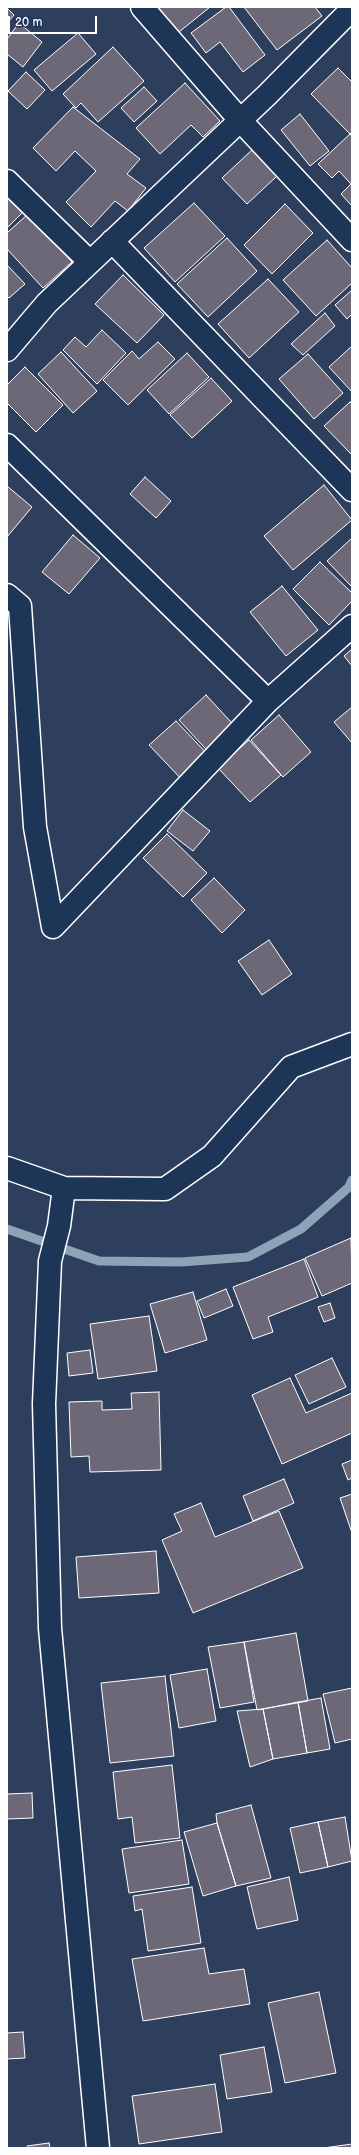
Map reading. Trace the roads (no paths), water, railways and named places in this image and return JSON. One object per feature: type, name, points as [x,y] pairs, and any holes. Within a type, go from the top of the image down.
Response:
[{"type":"street","points":[[142,7],[240,120],[352,240]]},
{"type":"street","points":[[7,350],[47,303],[240,120],[352,9]]},
{"type":"street","points":[[7,181],[90,262]]},
{"type":"street","points":[[112,241],[352,490]]},
{"type":"street","points":[[7,445],[268,701]]},
{"type":"street","points":[[7,594],[20,606],[35,827],[52,927],[268,701],[352,626]]},
{"type":"street","points":[[7,1168],[64,1188],[165,1189],[212,1156],[291,1066],[352,1044]]},
{"type":"street","points":[[64,1188],[59,1226],[50,1261],[44,1404],[50,1628],[98,2148]]},
{"type":"waterway","points":[[7,1229],[99,1261],[181,1262],[248,1257],[301,1229],[349,1187],[352,1180]]}]
